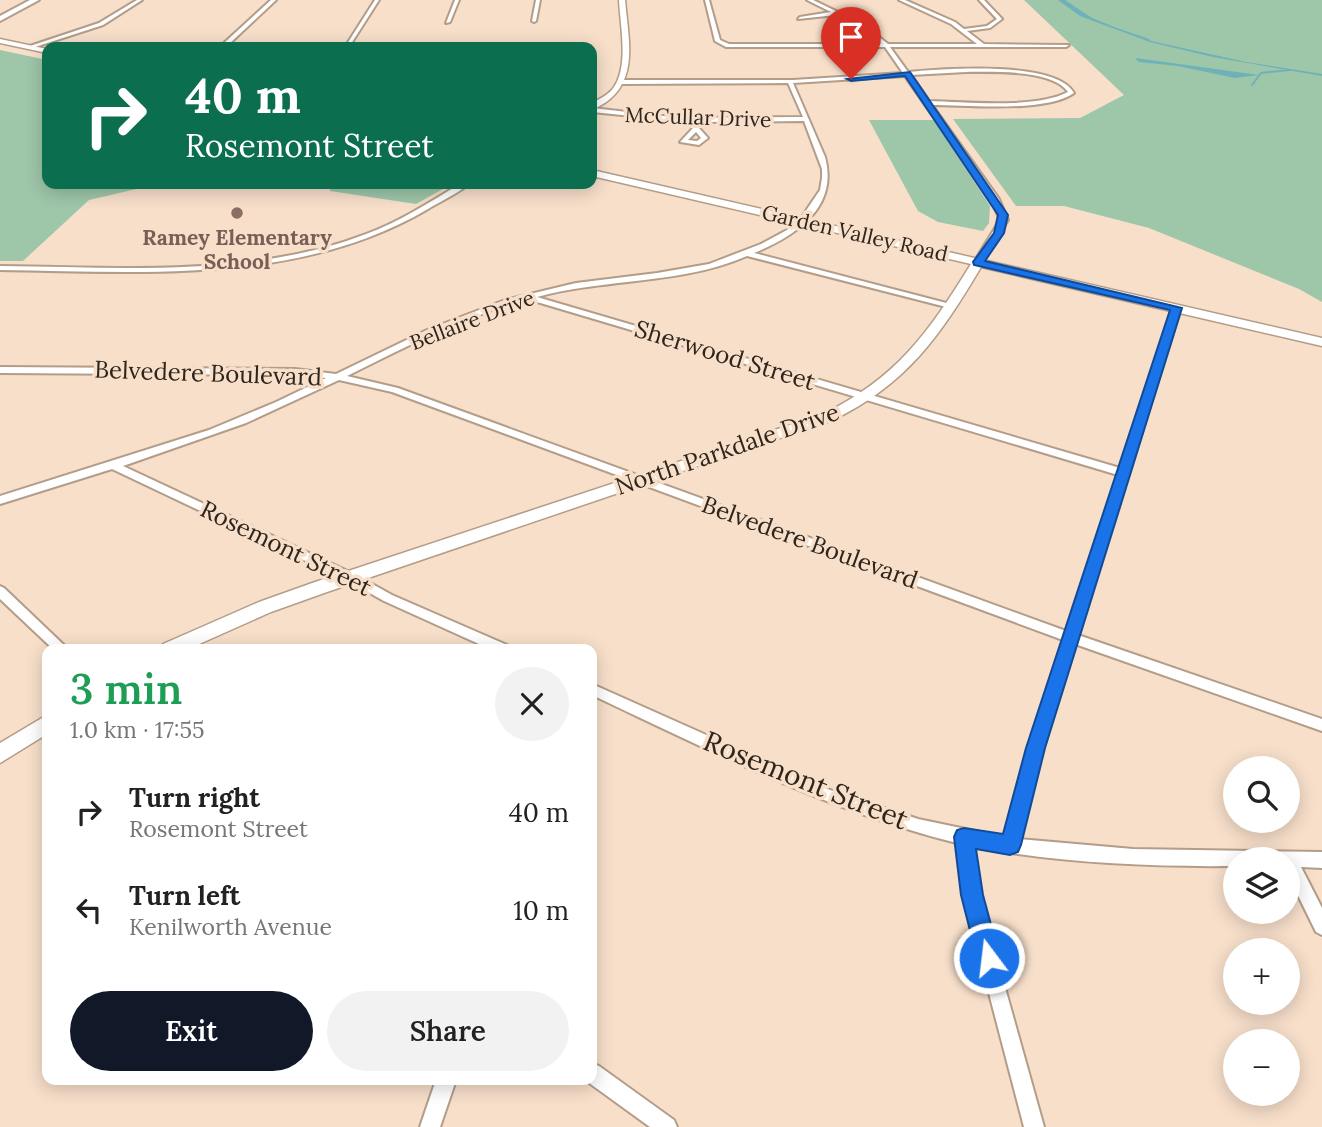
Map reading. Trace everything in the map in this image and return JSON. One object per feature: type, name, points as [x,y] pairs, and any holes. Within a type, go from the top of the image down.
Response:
[{"type":"main road","points":[[0,19],[35,0]]},
{"type":"street","points":[[45,42],[101,24],[140,0]]},
{"type":"street","points":[[228,42],[274,0]]},
{"type":"street","points":[[350,42],[377,0]]},
{"type":"street","points":[[447,22],[457,0]]},
{"type":"street","points":[[534,21],[538,0]]},
{"type":"street","points":[[597,105],[614,93],[624,70],[622,0]]},
{"type":"street","points":[[707,0],[718,41],[728,46],[1066,45]]},
{"type":"street","name":"North Parkdale Drive","points":[[181,644],[265,607],[794,430],[867,398],[900,369],[951,307],[999,233],[1003,215],[929,103],[887,46],[861,25],[809,0]]},
{"type":"street","points":[[901,0],[965,30],[982,46]]},
{"type":"street","points":[[965,30],[988,27],[1000,19],[981,0]]},
{"type":"street","points":[[800,18],[838,13]]},
{"type":"street","points":[[0,41],[42,50]]},
{"type":"street","points":[[30,47],[42,43]]},
{"type":"street","points":[[621,82],[851,79],[907,73],[1023,73],[1058,81],[1072,93],[1060,100],[1047,102],[929,103]]},
{"type":"street","name":"Bellaire Drive","points":[[0,500],[109,464],[191,441],[340,377],[457,322],[527,296],[584,284],[675,275],[701,270],[748,254],[791,231],[802,221],[818,201],[825,180],[824,163],[789,80]]},
{"type":"street","name":"McCullar Drive","points":[[597,109],[695,124],[805,119]]},
{"type":"street","name":"Garden Valley Road","points":[[597,174],[1322,342]]},
{"type":"street","points":[[0,268],[198,268],[282,259],[340,245],[378,232],[410,217],[457,189]]},
{"type":"street","points":[[748,254],[951,307]]},
{"type":"street","name":"Sherwood Street","points":[[527,296],[1124,473]]},
{"type":"street","points":[[1010,845],[1035,748],[1177,308]]},
{"type":"street","name":"Belvedere Boulevard","points":[[0,370],[248,371],[340,377],[395,390],[1072,638],[1322,725]]},
{"type":"street","name":"Rosemont Street","points":[[109,464],[352,578],[388,598],[491,644]]},
{"type":"street","points":[[0,590],[56,644]]},
{"type":"street","name":"Rosemont Street","points":[[597,692],[826,795],[875,814],[964,837],[1010,845],[1156,858],[1223,858]]},
{"type":"street","points":[[0,754],[42,726]]},
{"type":"street","points":[[964,837],[975,909],[1034,1127]]},
{"type":"street","name":"Rosemont Street","points":[[1300,859],[1322,860]]},
{"type":"street","points":[[1300,882],[1322,926]]},
{"type":"street","points":[[597,1077],[667,1127]]},
{"type":"street","points":[[430,1127],[444,1085]]},
{"type":"green space","points":[[1024,0],[1322,0],[1322,302],[1299,289],[1149,228],[1064,206],[1016,206],[953,119],[1080,118],[1124,95]]},
{"type":"green space","points":[[0,50],[42,59],[42,189],[136,189],[89,200],[23,261],[0,261]]},
{"type":"green space","points":[[869,120],[934,120],[990,206],[989,223],[983,231],[938,222],[918,211]]},
{"type":"green space","points":[[330,189],[443,189],[416,204]]},
{"type":"water","points":[[1058,0],[1065,0],[1092,18],[1151,41],[1322,76],[1213,57],[1150,42],[1080,16]]},
{"type":"water","points":[[1135,58],[1259,75],[1235,78],[1178,66],[1139,62]]},
{"type":"waterway","points":[[1252,85],[1261,73],[1290,70]]},
{"type":"place","name":"Ramey Elementary School","points":[[237,213]]},
{"type":"route","points":[[851,79],[907,73],[929,103],[995,199],[1003,215],[999,233],[978,262],[1177,308],[1035,748],[1010,845],[964,837],[972,895],[989,958]]}]
